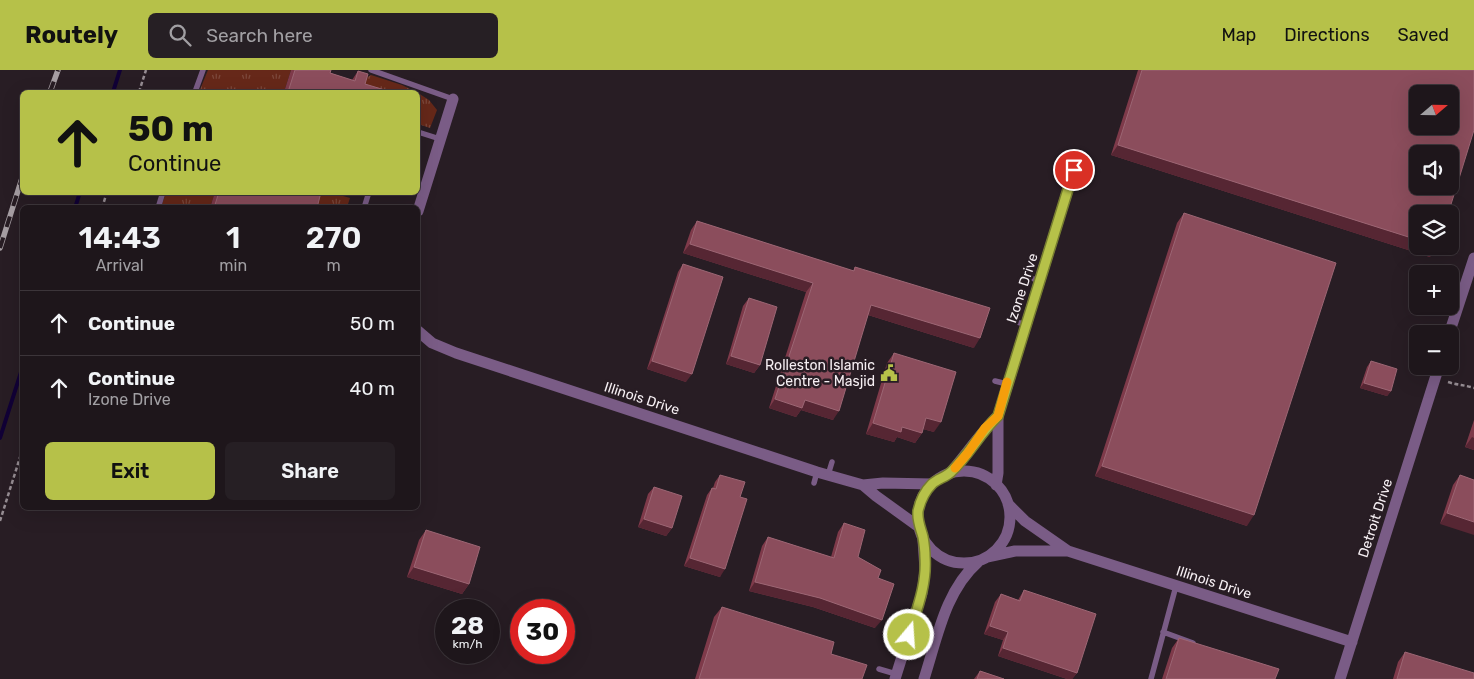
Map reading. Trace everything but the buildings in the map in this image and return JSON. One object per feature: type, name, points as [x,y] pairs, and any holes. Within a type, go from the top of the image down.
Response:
[{"type":"street","points":[[420,205],[453,99]]},
{"type":"street","name":"Izone Drive","points":[[996,485],[998,473],[998,416],[1020,323],[1074,170]]},
{"type":"street","points":[[1452,325],[1474,258]]},
{"type":"street","name":"Illinois Drive","points":[[420,333],[432,343],[456,353],[820,476],[863,485],[883,483],[932,484]]},
{"type":"street","name":"Detroit Drive","points":[[1340,679],[1436,375]]},
{"type":"street","name":"Izone Drive","points":[[950,474],[985,428],[998,416]]},
{"type":"street","points":[[896,677],[922,593],[925,570],[918,511],[923,496],[932,484],[940,478],[962,471],[974,473],[986,477],[1001,490],[1008,504],[1009,524],[1002,543],[995,551],[970,569],[961,580],[950,601],[924,679]]},
{"type":"street","name":"Illinois Drive","points":[[863,485],[921,532]]},
{"type":"street","name":"Illinois Drive","points":[[1008,504],[1025,520],[1068,551],[1352,642]]},
{"type":"street","points":[[921,532],[930,549],[941,557],[953,562],[967,563],[983,559]]},
{"type":"street","name":"Illinois Drive","points":[[983,559],[1015,551],[1068,551]]},
{"type":"lane","points":[[196,90],[203,70]]},
{"type":"lane","points":[[371,70],[453,99]]},
{"type":"lane","points":[[420,133],[440,139]]},
{"type":"lane","points":[[995,381],[1007,384]]},
{"type":"lane","points":[[820,476],[832,462]]},
{"type":"lane","points":[[1151,679],[1176,586]]},
{"type":"lane","points":[[1163,632],[1199,645]]},
{"type":"lane","points":[[879,669],[896,677]]},
{"type":"path","points":[[140,90],[146,70]]},
{"type":"path","points":[[1448,382],[1474,388]]},
{"type":"path","points":[[0,520],[20,457]]},
{"type":"green space","points":[[208,70],[291,70],[285,90],[200,90]]},
{"type":"green space","points":[[371,75],[412,90],[363,90],[366,78]]},
{"type":"green space","points":[[420,94],[429,100],[437,110],[430,128],[420,125]]},
{"type":"green space","points":[[165,195],[214,195],[211,205],[162,205]]},
{"type":"green space","points":[[317,195],[343,195],[350,198],[348,205],[314,205]]},
{"type":"waterway","points":[[114,90],[120,70]]},
{"type":"waterway","points":[[76,205],[79,195]]},
{"type":"waterway","points":[[0,438],[20,375]]},
{"type":"railway","points":[[51,90],[58,70]]},
{"type":"railway","points":[[0,248],[20,184]]},
{"type":"slow traffic","points":[[955,468],[985,428],[998,416],[1007,382]]},
{"type":"place","name":"Rolleston Islamic Centre - Masjid","points":[[889,373]]},
{"type":"route","points":[[909,635],[924,581],[925,557],[918,511],[923,496],[932,484],[950,474],[985,428],[998,416],[1074,170]]}]
